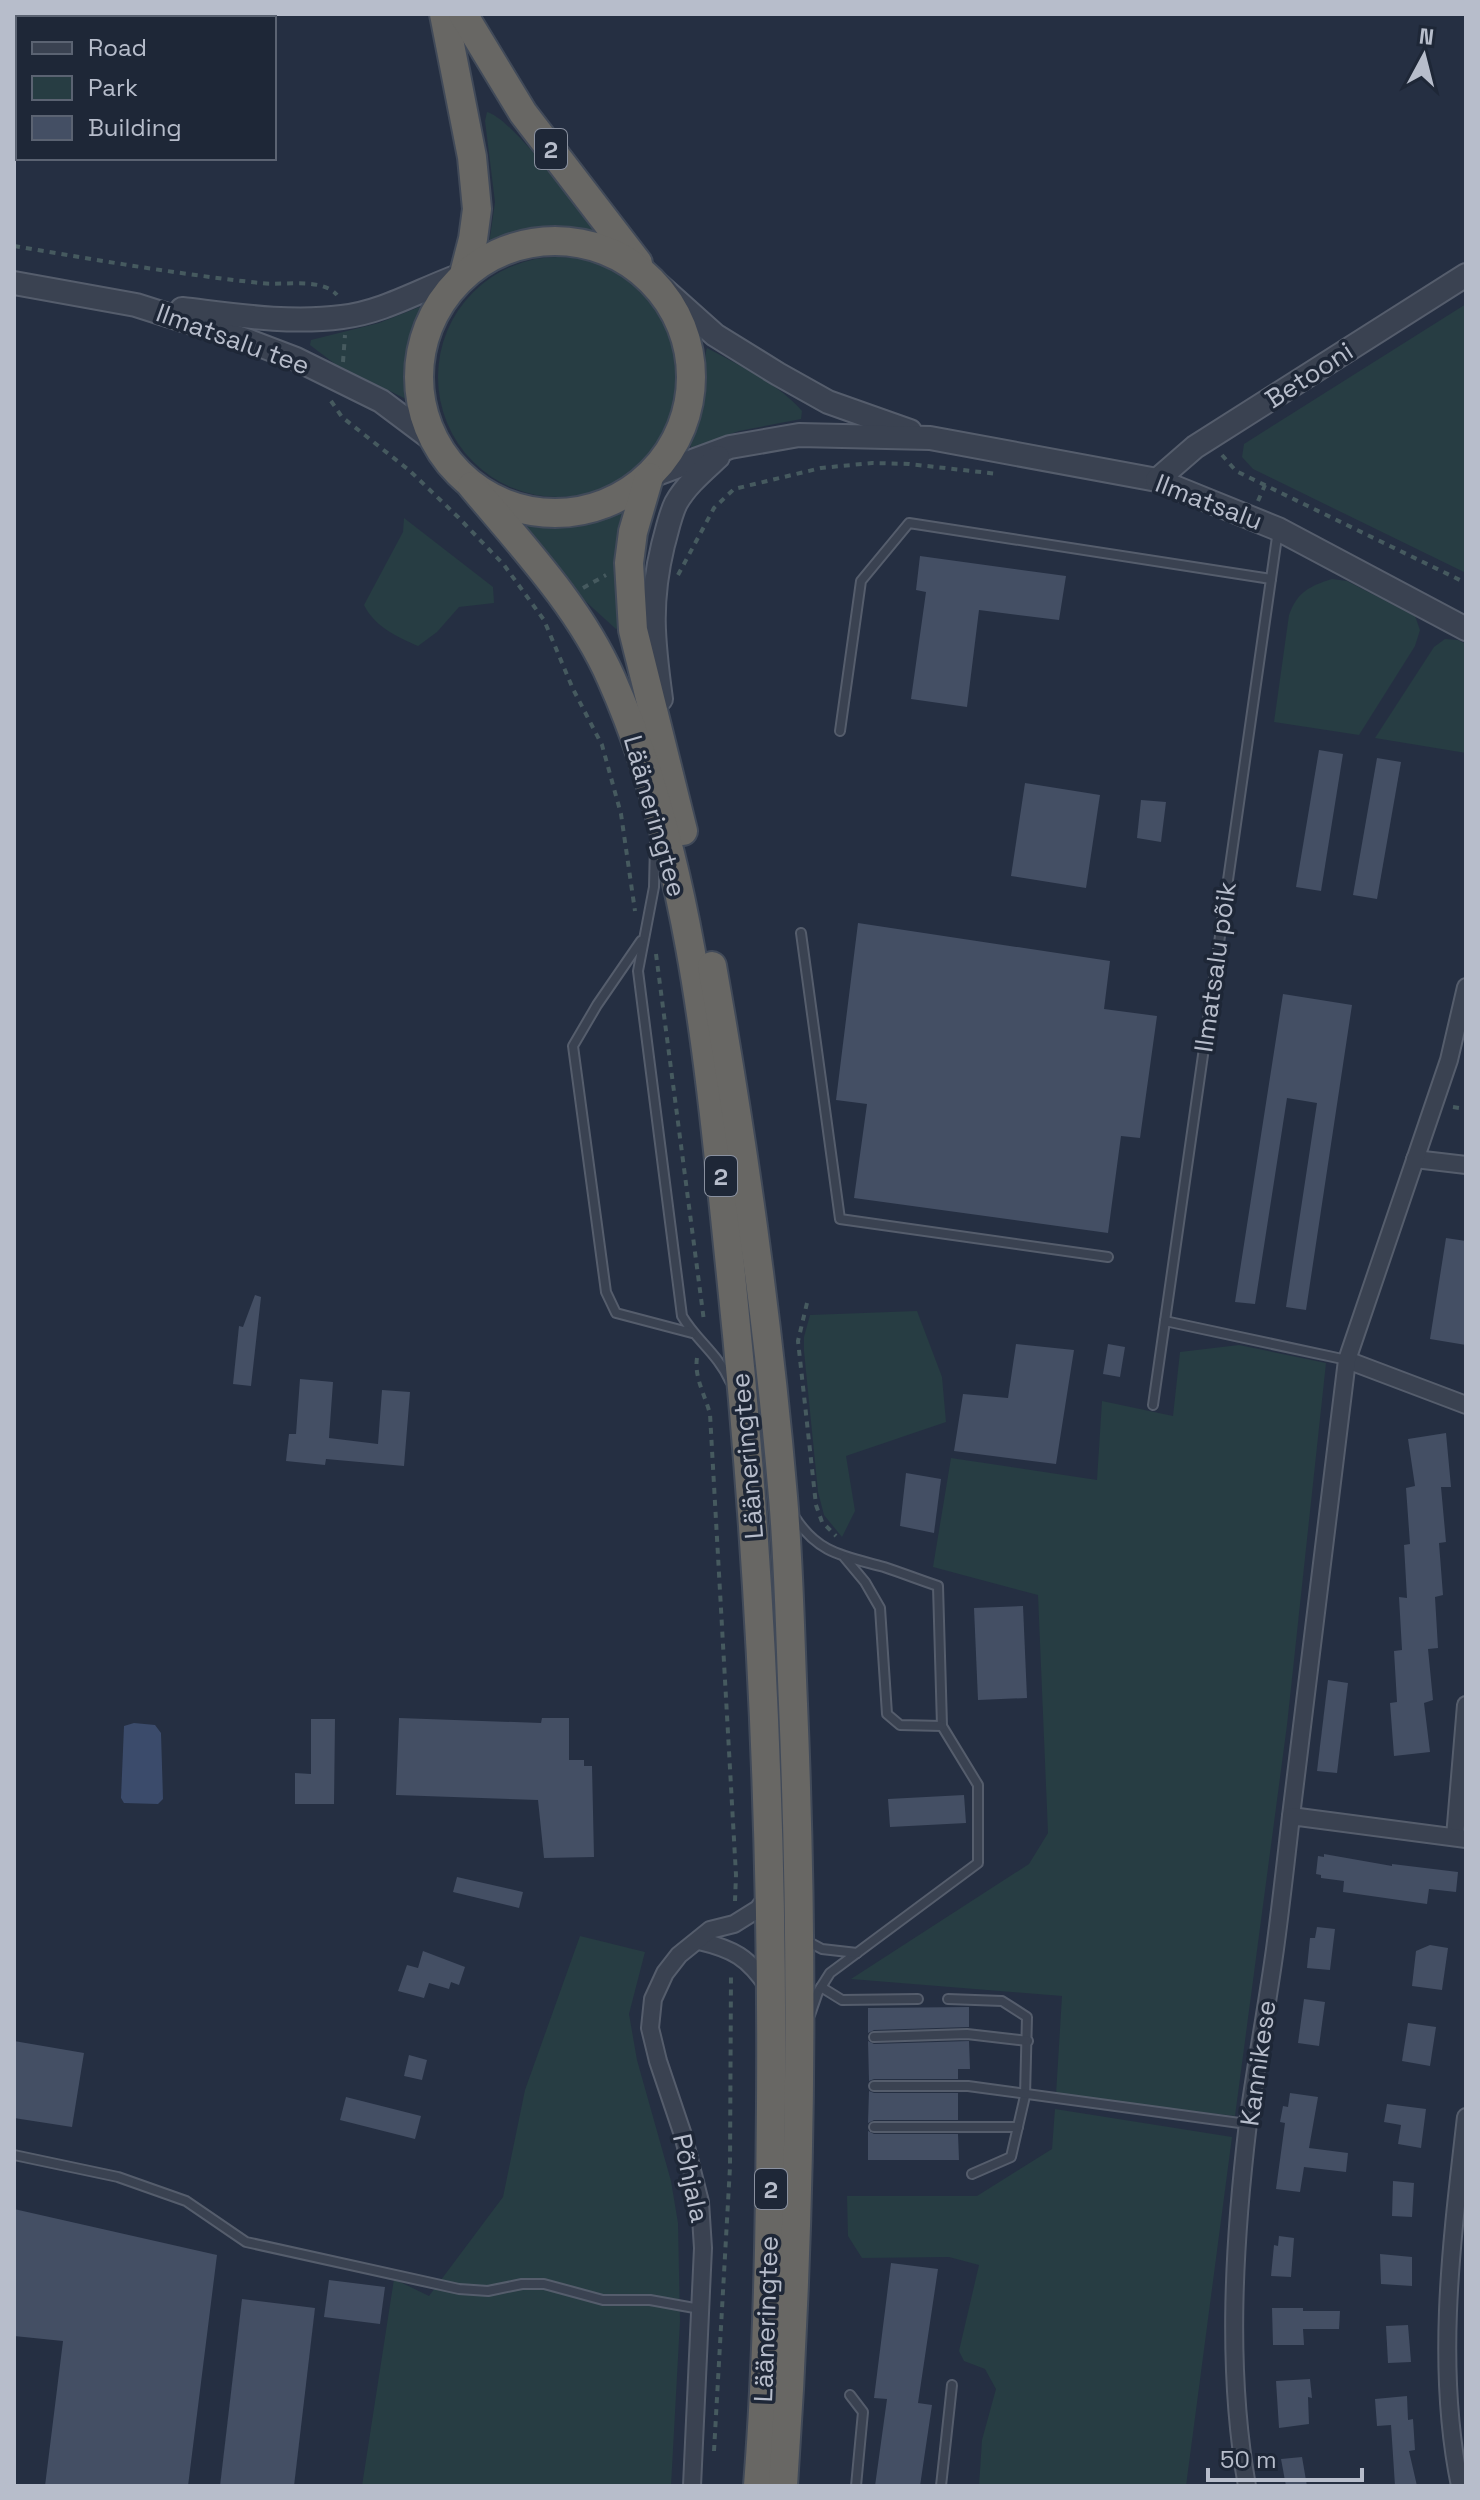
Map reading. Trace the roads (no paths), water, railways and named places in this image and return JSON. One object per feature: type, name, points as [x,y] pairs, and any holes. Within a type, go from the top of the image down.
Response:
[{"type":"highway","points":[[444,14],[472,157],[477,209],[464,274]]},
{"type":"highway","name":"2","points":[[463,14],[523,113],[649,276]]},
{"type":"highway","points":[[557,240],[590,244],[621,257],[649,276],[669,301],[684,329],[691,392],[684,424],[670,452],[649,477],[618,499],[581,511],[543,513],[506,505],[472,486],[450,465],[433,440],[421,406],[418,370],[425,335],[440,302],[464,274],[492,255],[523,243],[557,240]]},
{"type":"highway","name":"Lääneringtee","points":[[649,477],[633,532],[642,576],[633,630],[707,936],[736,1104],[764,1308],[784,1501],[800,2115],[783,2486]]},
{"type":"highway","name":"Lääneringtee","points":[[472,486],[565,599],[609,673],[662,822],[688,935],[708,1062],[759,1602],[774,1898],[769,2304],[758,2486]]},
{"type":"street","points":[[136,305],[287,320],[343,317],[392,305],[429,286],[464,274]]},
{"type":"street","name":"Betooni","points":[[1157,480],[1195,447],[1466,275]]},
{"type":"street","name":"Ilmatsalu","points":[[649,276],[715,335],[828,402],[930,438],[1157,480],[1278,529],[1466,629]]},
{"type":"street","name":"Ilmatsalu tee","points":[[14,283],[136,305],[296,359],[381,401],[433,440]]},
{"type":"street","name":"Ilmatsalu","points":[[649,477],[730,447],[799,435],[930,438]]},
{"type":"street","points":[[642,576],[675,504],[696,477],[730,447]]},
{"type":"street","name":"Kannikese","points":[[1247,2486],[1241,2450],[1234,2322],[1248,2124],[1275,1948],[1347,1360],[1449,1060],[1466,987]]},
{"type":"street","points":[[1415,1159],[1466,1165]]},
{"type":"street","points":[[1347,1360],[1466,1405]]},
{"type":"street","points":[[1291,1816],[1460,1838],[1466,1705]]},
{"type":"street","name":"Põhjala","points":[[692,2486],[703,2248],[700,2202],[650,2028],[653,1999],[665,1973],[679,1955],[710,1930],[734,1924],[774,1898]]},
{"type":"street","points":[[699,1941],[740,1955],[755,1967],[772,1993]]},
{"type":"street","points":[[1460,2486],[1447,2378],[1456,2204],[1466,2117]]},
{"type":"lane","points":[[840,731],[861,581],[909,523],[1271,579]]},
{"type":"lane","name":"Ilmatsalu põik","points":[[1153,1405],[1278,529]]},
{"type":"lane","points":[[642,764],[651,821]]},
{"type":"lane","points":[[653,835],[654,887],[638,971],[682,1316],[692,1333]]},
{"type":"lane","points":[[801,933],[840,1219],[1108,1257]]},
{"type":"lane","points":[[644,937],[573,1046],[606,1292],[616,1313],[701,1338],[720,1361],[744,1418]]},
{"type":"lane","points":[[1165,1321],[1347,1360]]},
{"type":"lane","points":[[784,1501],[800,1526],[817,1544],[847,1559],[938,1586],[942,1726],[978,1785],[978,1863],[830,1973],[821,1987],[811,2012],[800,2115]]},
{"type":"lane","points":[[847,1559],[880,1608],[887,1714],[900,1725],[942,1726]]},
{"type":"lane","points":[[796,1932],[822,1949],[857,1953]]},
{"type":"lane","points":[[821,1987],[842,2000],[918,1999]]},
{"type":"lane","points":[[948,1999],[1002,2001],[1027,2017],[1025,2096],[1011,2157],[972,2174]]},
{"type":"lane","points":[[874,2037],[967,2034],[1028,2041]]},
{"type":"lane","points":[[874,2086],[968,2086],[1248,2124]]},
{"type":"lane","points":[[874,2127],[1018,2127]]},
{"type":"lane","points":[[14,2155],[118,2177],[186,2201],[246,2242],[459,2289],[488,2291],[522,2284],[544,2284],[603,2300],[650,2300],[701,2309]]},
{"type":"lane","points":[[941,2486],[952,2385]]},
{"type":"lane","points":[[850,2395],[863,2412],[856,2486]]},
{"type":"water","points":[[134,1723],[155,1725],[161,1733],[163,1799],[158,1804],[124,1803],[121,1798],[124,1726]]}]
